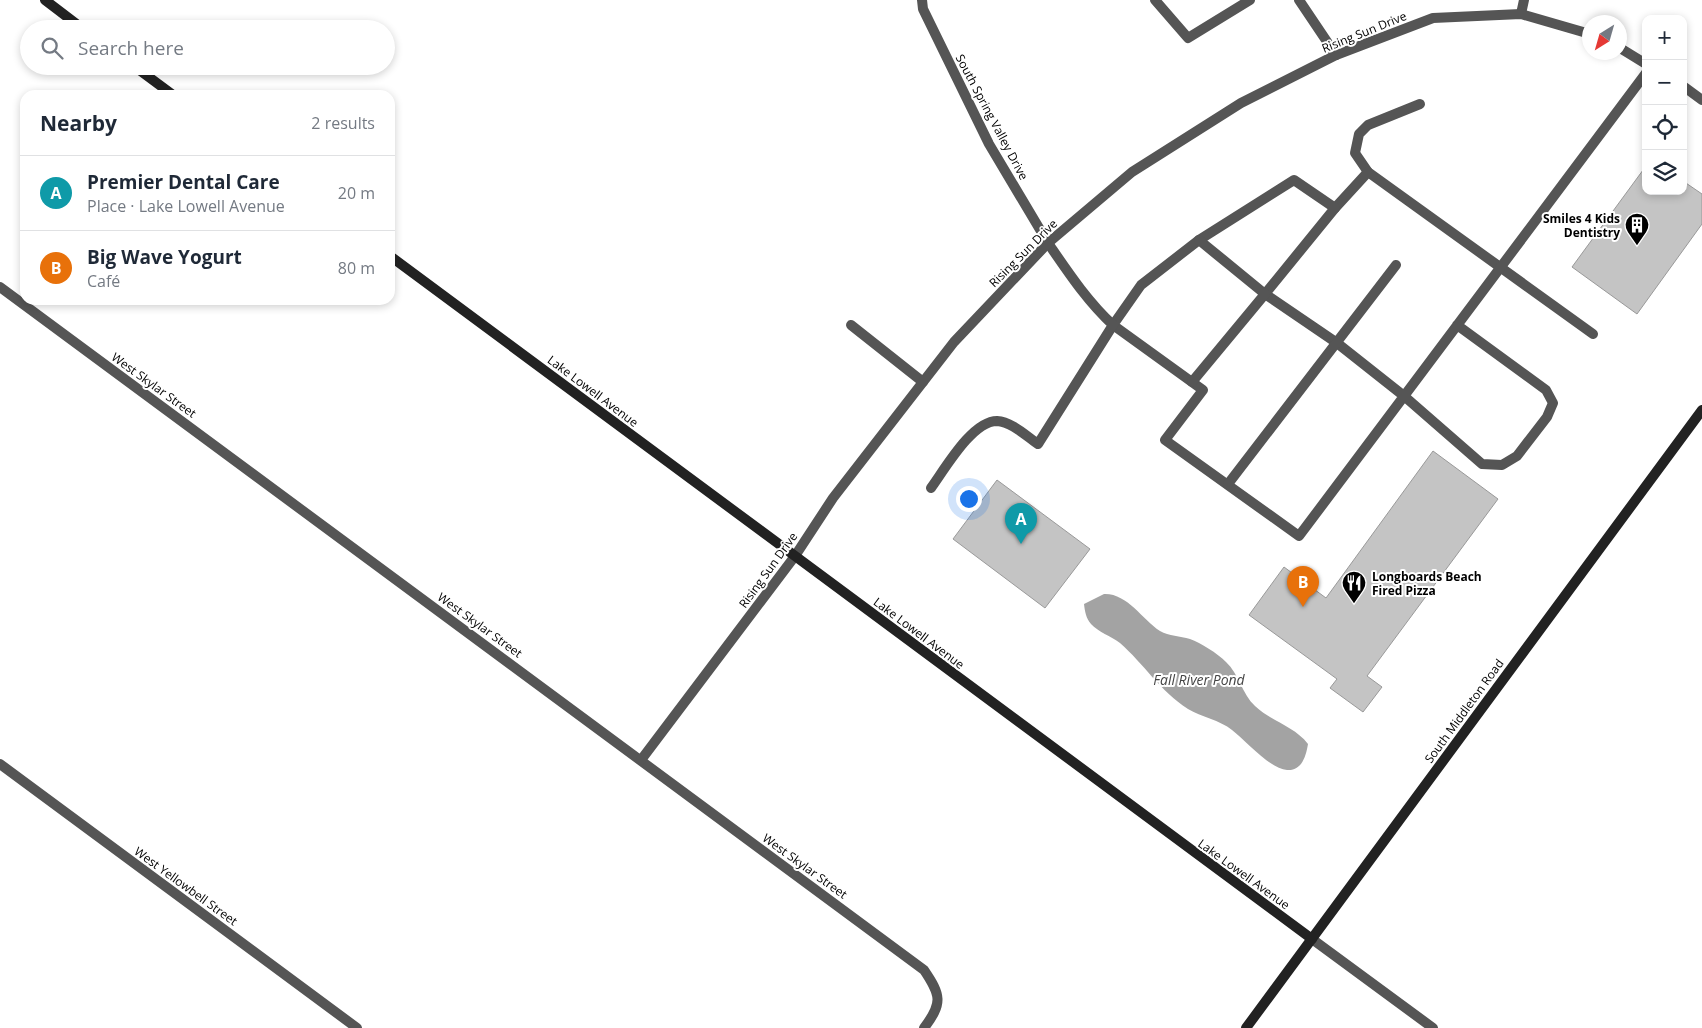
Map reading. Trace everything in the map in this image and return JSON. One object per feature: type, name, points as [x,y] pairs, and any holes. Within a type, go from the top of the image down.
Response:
[{"type":"main road","points":[[45,0],[71,20]]},
{"type":"main road","points":[[146,75],[166,90]]},
{"type":"main road","name":"Lake Lowell Avenue","points":[[395,260],[1312,939]]},
{"type":"main road","name":"South Middleton Road","points":[[1246,1028],[1702,410]]},
{"type":"street","name":"South Spring Valley Drive","points":[[922,0],[923,9],[989,144],[1048,243],[1077,285],[1098,312],[1113,325],[1192,382]]},
{"type":"street","points":[[1155,0],[1188,38],[1250,0]]},
{"type":"street","points":[[1299,0],[1336,55]]},
{"type":"street","points":[[1522,14],[1524,0]]},
{"type":"street","name":"Rising Sun Drive","points":[[641,760],[795,556],[833,498],[954,342],[1048,243],[1132,172],[1241,103],[1336,55],[1433,18],[1522,14],[1582,32]]},
{"type":"street","points":[[1627,52],[1642,62]]},
{"type":"street","points":[[1368,172],[1335,208],[1192,382],[1203,390],[1165,440],[1299,536],[1642,78]]},
{"type":"street","points":[[1687,89],[1702,100]]},
{"type":"street","points":[[1420,104],[1368,125],[1359,134],[1355,153],[1368,172],[1593,334]]},
{"type":"street","points":[[931,488],[973,432],[985,423],[998,421],[1012,426],[1038,444],[1113,325],[1141,286],[1198,240],[1294,180],[1335,208]]},
{"type":"street","points":[[1198,240],[1265,294],[1336,343],[1404,396],[1482,464],[1502,465],[1517,456],[1547,417],[1553,402],[1546,390],[1457,325]]},
{"type":"street","points":[[1228,484],[1396,264]]},
{"type":"street","name":"West Skylar Street","points":[[0,287],[20,302]]},
{"type":"street","name":"West Skylar Street","points":[[24,305],[924,970],[938,990],[935,1013],[924,1028]]},
{"type":"street","points":[[851,326],[923,382]]},
{"type":"street","name":"West Yellowbell Street","points":[[0,764],[357,1028]]},
{"type":"street","name":"Lake Lowell Avenue","points":[[1312,939],[1434,1028]]},
{"type":"water","name":"Fall River Pond","points":[[1104,594],[1112,595],[1127,602],[1160,631],[1194,641],[1222,659],[1234,672],[1247,696],[1255,706],[1268,716],[1290,728],[1308,744],[1300,765],[1292,770],[1287,770],[1273,765],[1227,727],[1188,709],[1178,702],[1129,651],[1089,622],[1084,604]]},
{"type":"building","name":"Smiles 4 Kids Dentistry","points":[[1642,171],[1642,195],[1687,195],[1687,184],[1702,194],[1702,224],[1637,314],[1572,267]]},
{"type":"building","points":[[1433,451],[1498,499],[1367,676],[1382,687],[1363,712],[1330,688],[1337,679],[1249,615],[1284,567],[1326,598]]},
{"type":"building","points":[[997,480],[1090,549],[1045,608],[953,539]]},
{"type":"place","name":"Smiles 4 Kids Dentistry","points":[[1637,246]]},
{"type":"place","name":"Premier Dental Care","points":[[1021,544]]},
{"type":"place","name":"Longboards Beach Fired Pizza","points":[[1354,604]]},
{"type":"place","name":"Big Wave Yogurt","points":[[1303,607]]}]
